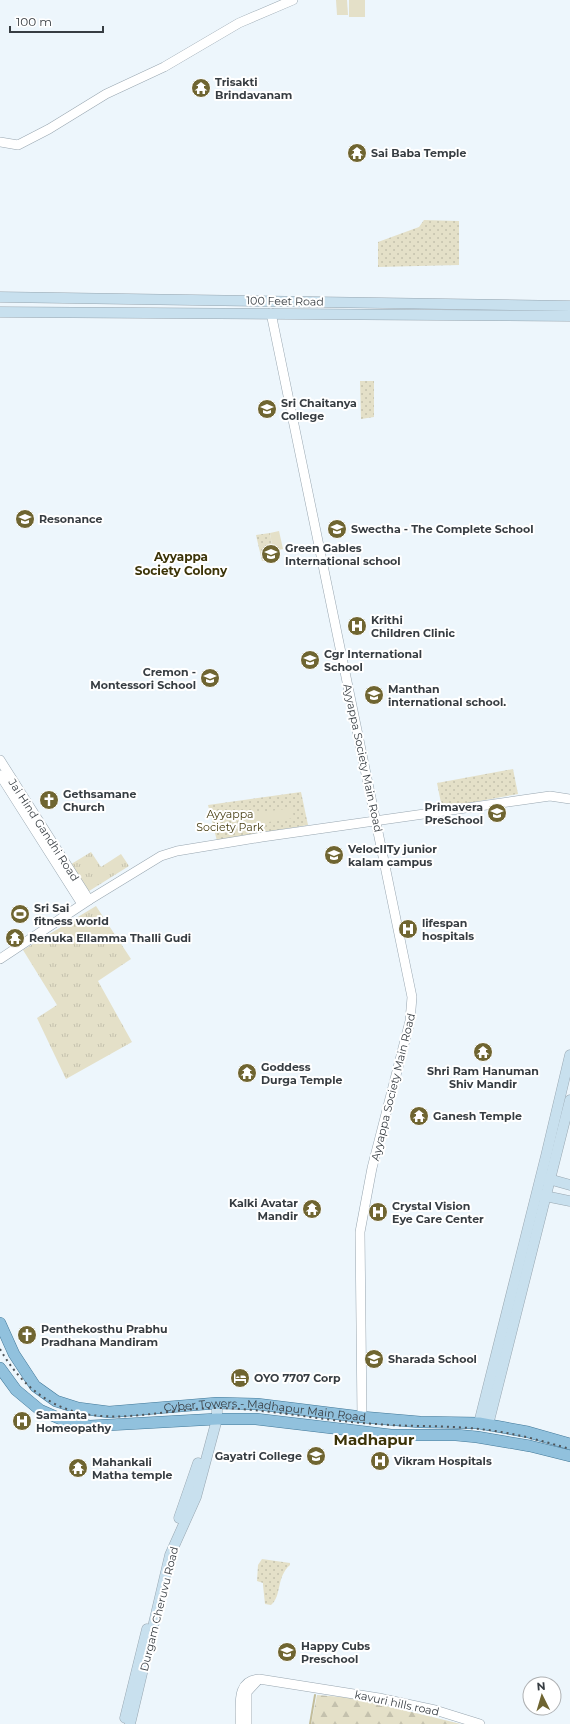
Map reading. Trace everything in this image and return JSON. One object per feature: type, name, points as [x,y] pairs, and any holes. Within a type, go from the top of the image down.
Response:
[{"type":"main road","name":"100 Feet Road","points":[[0,297],[269,300],[570,306]]},
{"type":"main road","points":[[412,304],[412,315]]},
{"type":"main road","name":"100 Feet Road","points":[[0,312],[570,316]]},
{"type":"main road","points":[[484,1424],[547,1196],[546,1178],[570,1055]]},
{"type":"main road","points":[[484,1424],[536,1194],[546,1178],[570,1100]]},
{"type":"main road","points":[[546,1178],[570,1185]]},
{"type":"main road","points":[[536,1194],[570,1201]]},
{"type":"main road","name":"Cyber Towers - Madhapur Main Road","points":[[0,1323],[14,1354],[35,1386],[56,1401],[78,1408],[109,1412],[213,1403],[285,1406],[362,1417],[420,1422],[484,1424],[528,1432],[570,1444]]},
{"type":"main road","name":"Cyber Towers - Madhapur Main Road","points":[[0,1368],[16,1390],[40,1410],[75,1424],[90,1426],[214,1419],[256,1419],[391,1434],[463,1435],[530,1446],[570,1456]]},
{"type":"main road","name":"Durgam Cheruvu Road","points":[[130,1724],[140,1670],[167,1555],[196,1498],[214,1419],[213,1403]]},
{"type":"main road","name":"Durgam Cheruvu Road","points":[[123,1724],[140,1670]]},
{"type":"street","points":[[0,142],[18,146],[106,94],[164,67],[238,23],[293,0]]},
{"type":"street","name":"Ayyappa Society Main Road","points":[[271,313],[412,997],[412,1010],[372,1168],[360,1232],[362,1417]]},
{"type":"street","name":"Jai Hind Gandhi Road","points":[[0,760],[85,902]]},
{"type":"street","name":"Jai Hind Gandhi Road","points":[[0,775],[85,902]]},
{"type":"street","points":[[0,959],[151,860],[177,851],[262,837],[376,822],[550,796],[570,799]]},
{"type":"street","points":[[240,1724],[241,1692],[244,1685],[248,1682],[259,1679]]},
{"type":"street","points":[[246,1724],[247,1692],[259,1679]]},
{"type":"street","name":"kavuri hills road","points":[[259,1679],[405,1703],[480,1724]]},
{"type":"green space","points":[[336,0],[347,0],[348,15],[337,15]]},
{"type":"green space","points":[[349,0],[365,0],[365,17],[349,17]]},
{"type":"green space","points":[[424,220],[459,221],[459,265],[378,267],[378,242],[419,227]]},
{"type":"green space","points":[[360,381],[374,381],[374,417],[361,419]]},
{"type":"green space","points":[[279,531],[283,549],[273,551],[270,533]]},
{"type":"green space","points":[[270,533],[273,551],[278,550],[279,558],[262,561],[256,535]]},
{"type":"green space","points":[[513,769],[518,794],[442,808],[437,783]]},
{"type":"green space","name":"Ayyappa Society Park","points":[[301,792],[308,825],[217,841],[208,805]]},
{"type":"green space","points":[[292,808],[294,818],[243,826],[242,815]]},
{"type":"green space","points":[[91,852],[101,867],[121,854],[129,866],[86,893],[68,866]]},
{"type":"green space","points":[[96,906],[131,959],[98,981],[132,1042],[66,1079],[37,1018],[57,1005],[23,950]]},
{"type":"green space","points":[[262,1559],[290,1563],[283,1575],[277,1597],[271,1605],[265,1604],[263,1583],[257,1581],[258,1565]]},
{"type":"green space","points":[[317,1695],[354,1698],[461,1724],[311,1724]]},
{"type":"waterway","points":[[310,1724],[315,1695]]},
{"type":"railway","points":[[0,1349],[14,1370],[41,1396],[64,1408],[93,1415],[129,1416],[200,1409],[238,1409],[389,1425],[491,1430],[547,1442],[570,1449]]},
{"type":"place","name":"Trisakti Brindavanam","points":[[201,88]]},
{"type":"place","name":"Sai Baba Temple","points":[[357,153]]},
{"type":"place","name":"Sri Chaitanya College","points":[[267,409]]},
{"type":"place","name":"Resonance","points":[[25,519]]},
{"type":"place","name":"Swectha - The Complete School","points":[[337,529]]},
{"type":"place","name":"Green Gables International school","points":[[271,554]]},
{"type":"place","name":"Krithi Children Clinic","points":[[357,626]]},
{"type":"place","name":"Cgr International School","points":[[310,660]]},
{"type":"place","name":"Cremon - Montessori School","points":[[210,678]]},
{"type":"place","name":"Manthan international school.","points":[[374,695]]},
{"type":"place","name":"Gethsamane Church","points":[[49,800]]},
{"type":"place","name":"Primavera PreSchool","points":[[497,813]]},
{"type":"place","name":"VelocIITy junior kalam campus","points":[[334,855]]},
{"type":"place","name":"Sri Sai fitness world","points":[[20,914]]},
{"type":"place","name":"lifespan hospitals","points":[[408,929]]},
{"type":"place","name":"Renuka Ellamma Thalli Gudi","points":[[15,938]]},
{"type":"place","name":"Shri Ram Hanuman Shiv Mandir","points":[[483,1052]]},
{"type":"place","name":"Goddess Durga Temple","points":[[247,1073]]},
{"type":"place","name":"Ganesh Temple","points":[[419,1116]]},
{"type":"place","name":"Kalki Avatar Mandir","points":[[312,1209]]},
{"type":"place","name":"Crystal Vision Eye Care Center","points":[[378,1212]]},
{"type":"place","name":"Penthekosthu Prabhu Pradhana Mandiram","points":[[27,1335]]},
{"type":"place","name":"Sharada School","points":[[374,1359]]},
{"type":"place","name":"OYO 7707 Corp","points":[[240,1378]]},
{"type":"place","name":"Samanta Homeopathy","points":[[22,1421]]},
{"type":"place","name":"Gayatri College","points":[[316,1456]]},
{"type":"place","name":"Vikram Hospitals","points":[[380,1461]]},
{"type":"place","name":"Mahankali Matha temple","points":[[78,1468]]},
{"type":"place","name":"Happy Cubs Preschool","points":[[287,1652]]},
{"type":"district","name":"Ayyappa Society Colony","points":[[181,564]]},
{"type":"district","name":"Madhapur","points":[[374,1440]]}]
